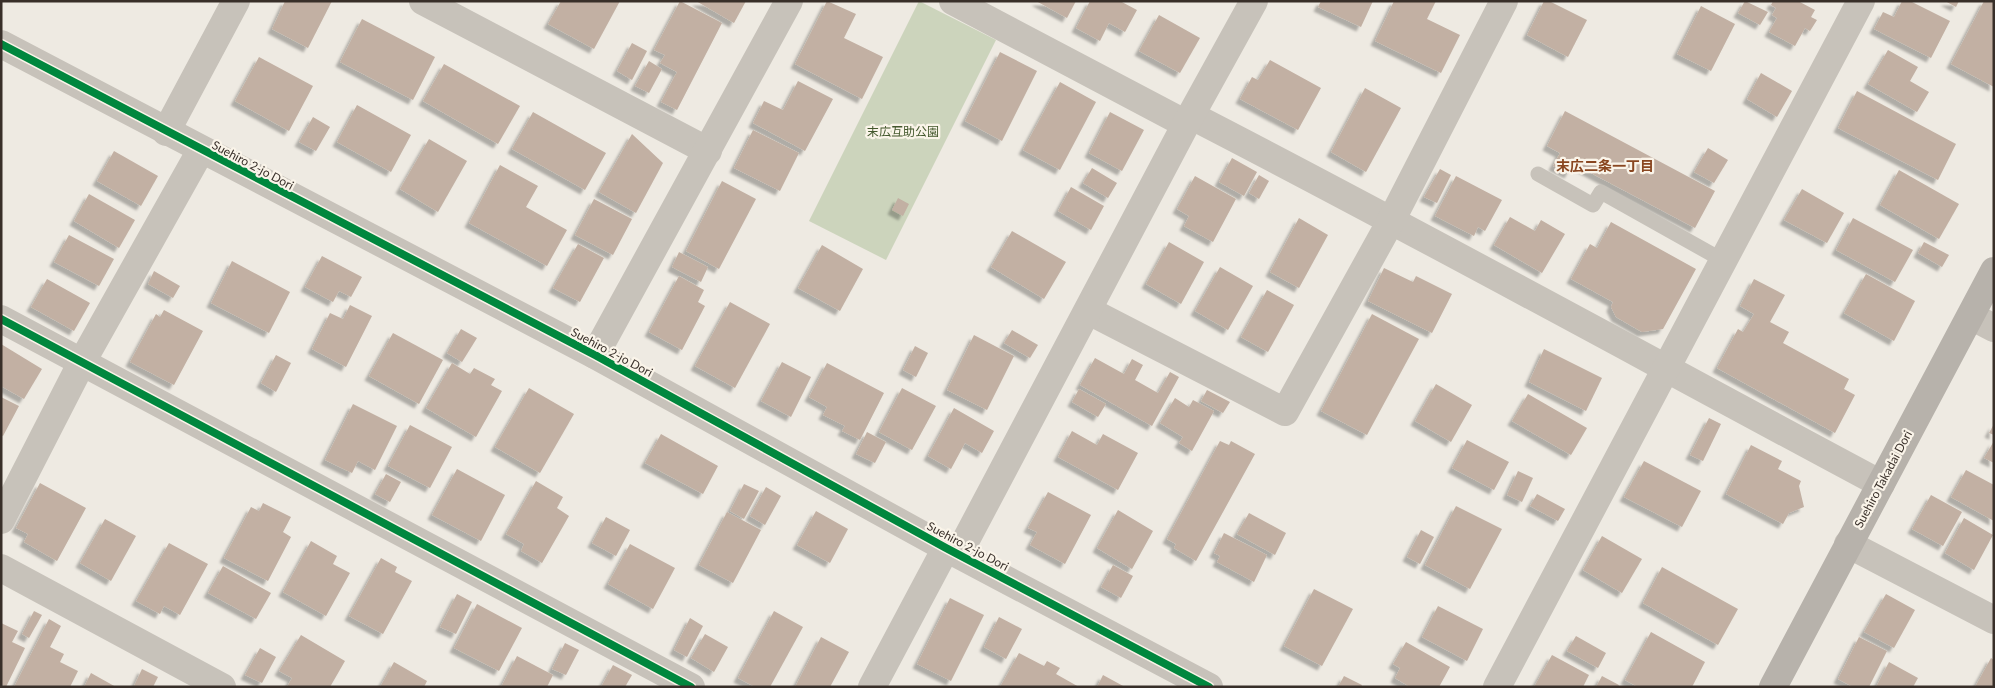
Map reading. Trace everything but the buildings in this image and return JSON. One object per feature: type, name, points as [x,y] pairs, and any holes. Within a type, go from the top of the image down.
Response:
[{"type":"street","points":[[166,132],[236,1]]},
{"type":"street","points":[[423,1],[708,151]]},
{"type":"street","points":[[595,355],[789,1]]},
{"type":"street","points":[[953,1],[1189,120],[1392,219],[1880,484]]},
{"type":"street","points":[[872,687],[953,550],[1088,311],[1254,1]]},
{"type":"street","points":[[1088,311],[1286,412],[1392,219],[1504,1]]},
{"type":"street","points":[[1497,687],[1667,370],[1861,1]]},
{"type":"street","name":"Suehiro 2-jo Dori","points":[[1,44],[200,150],[595,355],[1199,684]]},
{"type":"street","points":[[1,520],[82,362],[200,150]]},
{"type":"street","name":"Suehiro Takadai Dori","points":[[1773,687],[1880,484],[1982,322],[1994,271]]},
{"type":"street","points":[[1,319],[691,687]]},
{"type":"street","points":[[1848,544],[1994,620]]},
{"type":"street","points":[[1,568],[222,687]]},
{"type":"lane","points":[[1538,174],[1593,205],[1601,192],[1724,261]]},
{"type":"green space","name":"末広互助公園","points":[[919,1],[996,40],[886,260],[809,221]]},
{"type":"cycle path","points":[[1,44],[595,355],[946,548],[1209,687]]},
{"type":"cycle path","points":[[1,319],[691,687]]},
{"type":"district","name":"末広二条一丁目","points":[[1605,165]]}]
